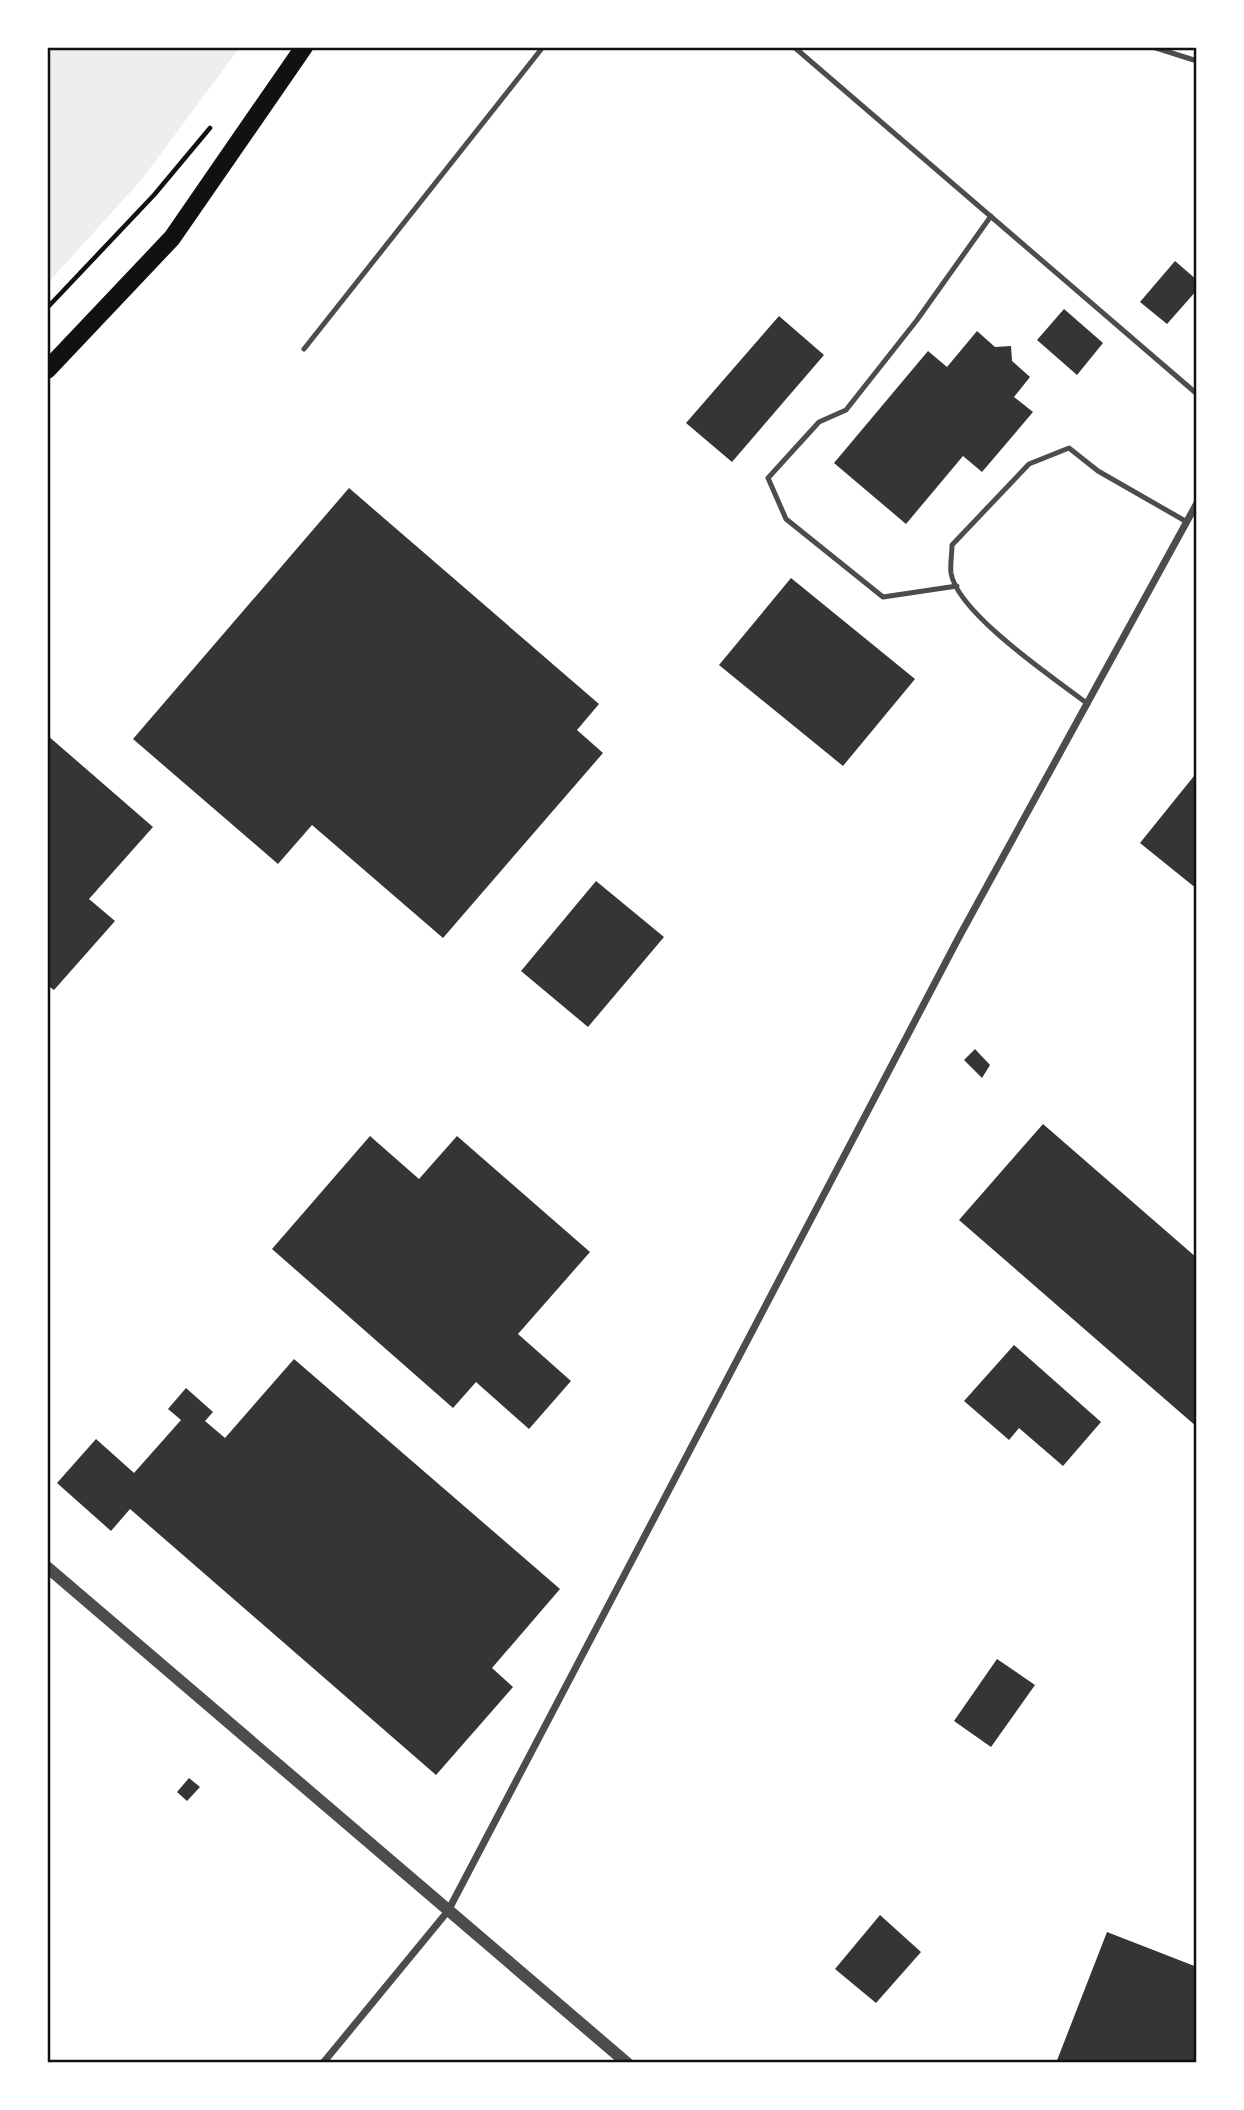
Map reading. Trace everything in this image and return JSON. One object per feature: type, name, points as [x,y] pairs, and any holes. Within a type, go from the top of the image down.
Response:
[{"type":"main road","points":[[47,370],[172,238],[304,47]]},
{"type":"street","points":[[323,2063],[447,1911],[959,937],[1197,503]]},
{"type":"street","points":[[47,1567],[627,2063]]},
{"type":"lane","points":[[304,349],[543,47]]},
{"type":"lane","points":[[794,47],[1197,394]]},
{"type":"lane","points":[[1153,47],[1197,61]]},
{"type":"lane","points":[[957,586],[883,597],[786,519],[768,478],[819,422],[846,410],[917,320],[991,216]]},
{"type":"lane","points":[[1087,704],[982,621],[965,601],[951,574],[952,545],[1029,464],[1069,448],[1098,471],[1188,522]]},
{"type":"path","points":[[47,308],[154,195],[216,121]]},
{"type":"shaded area","points":[[47,47],[240,47],[142,179],[47,284]]},
{"type":"building","points":[[1175,261],[1197,280],[1197,290],[1167,324],[1140,302]]},
{"type":"building","points":[[1064,309],[1103,343],[1077,375],[1037,340]]},
{"type":"building","points":[[779,316],[824,355],[732,462],[686,423]]},
{"type":"building","points":[[977,331],[995,347],[1011,346],[1012,361],[1030,377],[1014,397],[1033,412],[982,472],[963,456],[906,524],[834,463],[928,351],[947,367]]},
{"type":"building","points":[[349,488],[599,704],[577,730],[603,753],[443,938],[312,825],[278,864],[133,739]]},
{"type":"building","points":[[791,578],[915,679],[843,766],[719,665]]},
{"type":"building","points":[[47,735],[153,827],[89,899],[115,921],[54,990],[47,985]]},
{"type":"building","points":[[1194,776],[1197,779],[1197,889],[1140,843]]},
{"type":"building","points":[[596,881],[664,937],[588,1027],[521,971]]},
{"type":"building","points":[[975,1049],[990,1065],[982,1078],[964,1060]]},
{"type":"building","points":[[1043,1124],[1197,1258],[1197,1427],[959,1220]]},
{"type":"building","points":[[370,1136],[419,1179],[457,1136],[590,1252],[518,1334],[571,1381],[529,1429],[476,1382],[453,1408],[272,1249]]},
{"type":"building","points":[[1014,1345],[1101,1422],[1063,1466],[1019,1428],[1009,1440],[964,1401]]},
{"type":"building","points":[[294,1359],[560,1589],[492,1668],[513,1687],[436,1775],[130,1509],[111,1531],[57,1483],[96,1439],[134,1473],[181,1420],[168,1409],[186,1388],[213,1412],[205,1421],[225,1438]]},
{"type":"building","points":[[997,1659],[1035,1685],[991,1747],[954,1721]]},
{"type":"building","points":[[189,1778],[200,1787],[187,1801],[177,1792]]},
{"type":"building","points":[[880,1915],[921,1952],[876,2003],[835,1969]]},
{"type":"building","points":[[1107,1932],[1197,1967],[1197,2063],[1056,2063]]}]
